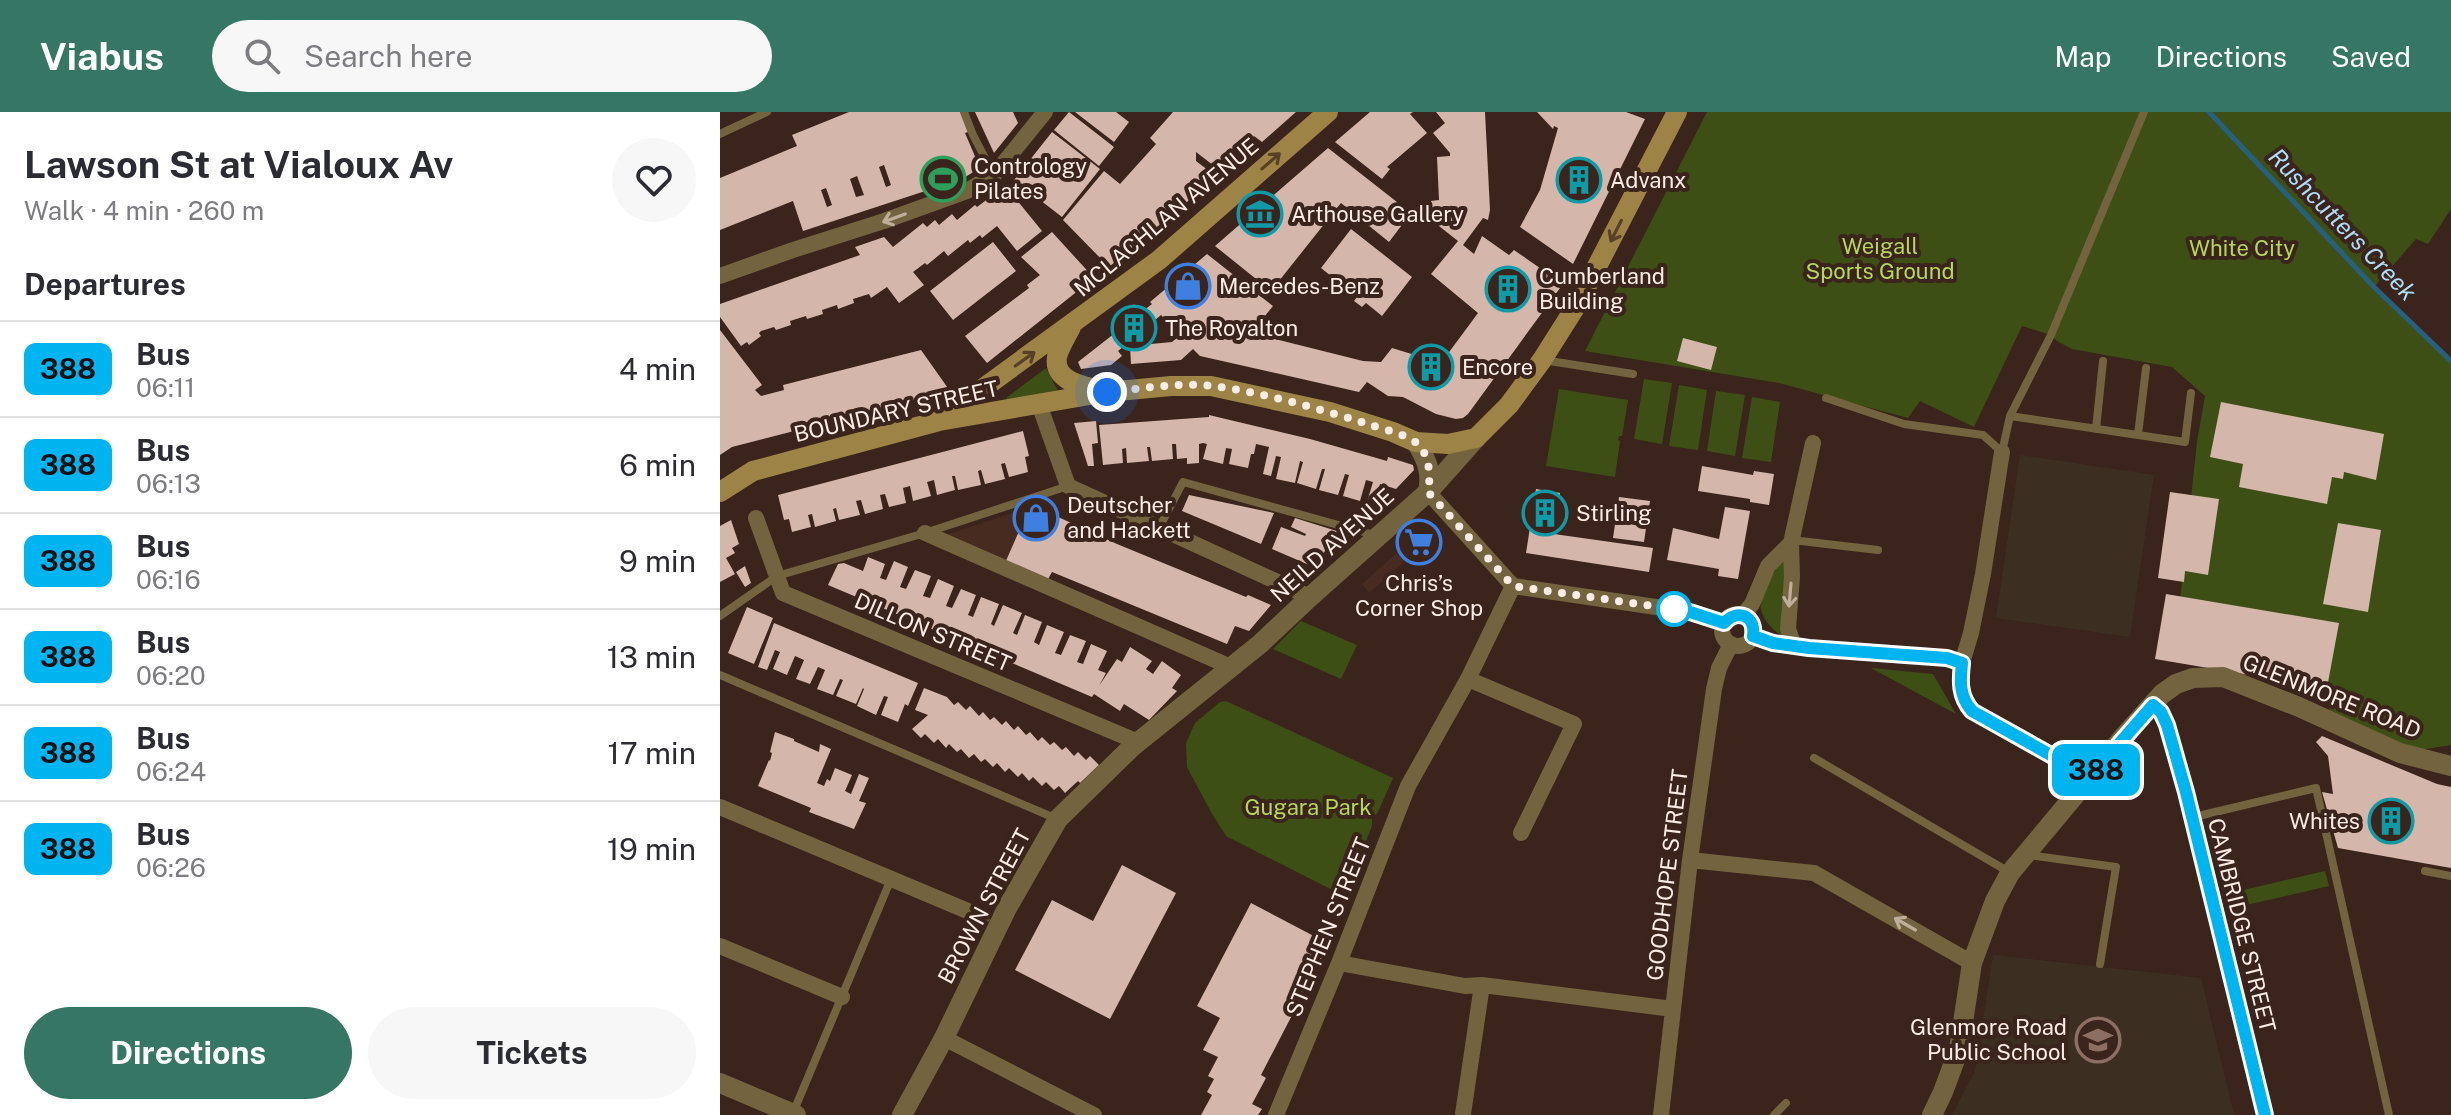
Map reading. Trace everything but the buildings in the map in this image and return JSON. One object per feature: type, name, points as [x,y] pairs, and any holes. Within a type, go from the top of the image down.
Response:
[{"type":"main road","name":"MCLACHLAN AVENUE","points":[[939,421],[1159,260],[1328,112]]},
{"type":"main road","name":"NEILD AVENUE","points":[[1476,438],[1509,405],[1578,303],[1677,112]]},
{"type":"main road","name":"MCLACHLAN AVENUE","points":[[1071,326],[1057,358],[1058,367],[1068,380],[1107,392]]},
{"type":"main road","name":"BOUNDARY STREET","points":[[720,492],[753,471],[939,421],[1107,392],[1171,386],[1211,386],[1330,412],[1416,442],[1448,444],[1476,438]]},
{"type":"street","points":[[720,276],[967,191],[994,175],[1045,112]]},
{"type":"street","points":[[1039,404],[1068,486],[1310,597]]},
{"type":"street","name":"NEILD AVENUE","points":[[1138,742],[1260,644],[1428,492],[1476,438]]},
{"type":"street","points":[[1416,442],[1429,465],[1428,492],[1513,586],[1690,612],[1724,623]]},
{"type":"street","points":[[1794,646],[1788,629],[1791,542],[1813,443]]},
{"type":"street","points":[[2002,452],[1983,574],[1962,663],[1960,687],[1972,711],[2090,777]]},
{"type":"street","name":"DILLON STREET","points":[[756,518],[783,593],[1138,742]]},
{"type":"street","points":[[925,533],[1231,667]]},
{"type":"street","points":[[1743,615],[1752,604],[1768,566],[1791,542]]},
{"type":"street","name":"STEPHEN STREET","points":[[1276,1115],[1408,786],[1468,679],[1513,586]]},
{"type":"street","points":[[1743,615],[1754,625],[1753,636],[1744,645],[1731,644],[1724,637],[1724,623],[1732,616],[1743,615]]},
{"type":"street","points":[[1753,636],[1794,646],[1947,658],[1962,663]]},
{"type":"street","name":"GOODHOPE STREET","points":[[1661,1115],[1690,860],[1714,689],[1719,668],[1731,644]]},
{"type":"street","name":"GLENMORE ROAD","points":[[1932,1115],[1959,1049],[1972,963],[1995,901],[2010,873],[2162,694],[2176,684],[2193,678],[2223,677],[2319,715],[2400,753],[2451,766]]},
{"type":"street","points":[[1468,679],[1574,724],[1521,833]]},
{"type":"street","name":"CAMBRIDGE STREET","points":[[2153,705],[2161,712],[2167,725],[2193,817],[2265,1115]]},
{"type":"street","name":"BROWN STREET","points":[[902,1115],[944,1038],[1007,908],[1058,819],[1138,742]]},
{"type":"street","points":[[720,807],[982,917]]},
{"type":"street","points":[[1690,860],[1814,873],[1972,963]]},
{"type":"street","points":[[720,946],[842,997]]},
{"type":"street","points":[[1339,963],[1465,986],[1482,985],[1673,1009]]},
{"type":"street","points":[[1463,1114],[1482,985]]},
{"type":"street","points":[[944,1038],[1094,1115]]},
{"type":"street","points":[[720,1083],[795,1114]]},
{"type":"lane","points":[[720,134],[767,112]]},
{"type":"lane","points":[[964,112],[994,175]]},
{"type":"lane","points":[[1826,398],[1904,424],[1983,435],[2002,452],[2010,416],[2051,335],[2144,112]]},
{"type":"lane","points":[[1542,360],[1633,374]]},
{"type":"lane","points":[[2096,429],[2103,361]]},
{"type":"lane","points":[[2138,435],[2146,368]]},
{"type":"lane","points":[[2010,416],[2185,442],[2191,393]]},
{"type":"lane","points":[[1159,528],[1183,482],[1378,536]]},
{"type":"lane","points":[[720,616],[777,576],[925,533],[1068,486]]},
{"type":"lane","points":[[1791,542],[1878,550]]},
{"type":"lane","points":[[720,675],[1058,819]]},
{"type":"lane","points":[[1814,758],[2010,873]]},
{"type":"lane","points":[[2193,817],[2316,788],[2389,1115]]},
{"type":"lane","points":[[2026,855],[2116,867],[2100,964]]},
{"type":"lane","points":[[2425,871],[2451,876]]},
{"type":"lane","points":[[795,1114],[891,879]]},
{"type":"lane","points":[[1774,1115],[1786,1103]]},
{"type":"shaded area","points":[[2020,455],[2154,475],[2130,637],[1996,618]]},
{"type":"shaded area","points":[[1034,506],[1072,522],[1046,582],[940,537]]},
{"type":"shaded area","points":[[1426,530],[1432,537],[1369,593],[1362,584],[1421,531]]},
{"type":"shaded area","name":"Glenmore Road Public School","points":[[1993,955],[2201,978],[2234,1115],[1952,1115],[1975,1071]]},
{"type":"green space","points":[[1707,112],[2451,112],[2451,209],[2428,244],[2416,239],[2374,287],[2451,359],[2451,745],[2400,753],[2329,720],[2331,683],[2175,647],[2197,442],[2205,396],[2172,367],[2072,349],[2051,335],[2022,326],[1974,427],[1920,401],[1908,418],[1779,383],[1585,351]]},
{"type":"green space","points":[[1046,368],[1058,391],[1008,401],[1006,398]]},
{"type":"green space","points":[[1644,379],[1672,383],[1662,444],[1634,439]]},
{"type":"green space","points":[[1679,385],[1707,390],[1698,450],[1669,446]]},
{"type":"green space","points":[[1559,389],[1628,400],[1622,436],[1618,440],[1615,477],[1546,466]]},
{"type":"green space","points":[[1716,391],[1745,395],[1735,456],[1707,451]]},
{"type":"green space","points":[[1752,397],[1780,402],[1771,462],[1742,458]]},
{"type":"green space","points":[[1784,556],[1787,556],[1781,612],[1783,634],[1779,634],[1768,624],[1761,605],[1766,587]]},
{"type":"green space","points":[[1301,621],[1357,645],[1341,679],[1273,649]]},
{"type":"green space","points":[[1871,668],[1933,674],[1956,714]]},
{"type":"green space","name":"Gugara Park","points":[[1226,701],[1393,778],[1372,819],[1344,896],[1226,836],[1211,812],[1187,767],[1186,743],[1195,723],[1220,702]]},
{"type":"green space","points":[[2325,871],[2329,886],[2242,906],[2239,891]]},
{"type":"waterway","name":"Rushcutters Creek","points":[[2209,112],[2374,287],[2451,361]]},
{"type":"bus line","name":"388","points":[[1667,608],[1724,623],[1727,618],[1743,615],[1754,625],[1753,636],[1773,643],[1947,658],[1962,663],[1960,687],[1972,711],[2090,777],[2153,705],[2161,712],[2167,725],[2186,792],[2265,1115]]},
{"type":"place","name":"Contrology Pilates","points":[[943,179]]},
{"type":"place","name":"Advanx","points":[[1579,180]]},
{"type":"place","name":"Arthouse Gallery","points":[[1260,214]]},
{"type":"place","name":"Mercedes-Benz","points":[[1188,286]]},
{"type":"place","name":"Cumberland Building","points":[[1508,289]]},
{"type":"place","name":"The Royalton","points":[[1134,328]]},
{"type":"place","name":"Encore","points":[[1431,367]]},
{"type":"place","name":"Stirling","points":[[1545,513]]},
{"type":"place","name":"Deutscher and Hackett","points":[[1036,518]]},
{"type":"place","name":"Chris’s Corner Shop","points":[[1419,542]]},
{"type":"place","name":"Whites","points":[[2391,821]]},
{"type":"place","name":"Glenmore Road Public School","points":[[2098,1040]]},
{"type":"route","points":[[1107,392],[1211,386],[1330,412],[1393,432],[1416,442],[1429,465],[1428,492],[1513,586],[1674,609]]},
{"type":"park label","name":"White City","points":[[2242,248]]},
{"type":"park label","name":"Weigall Sports Ground","points":[[1880,258]]}]
